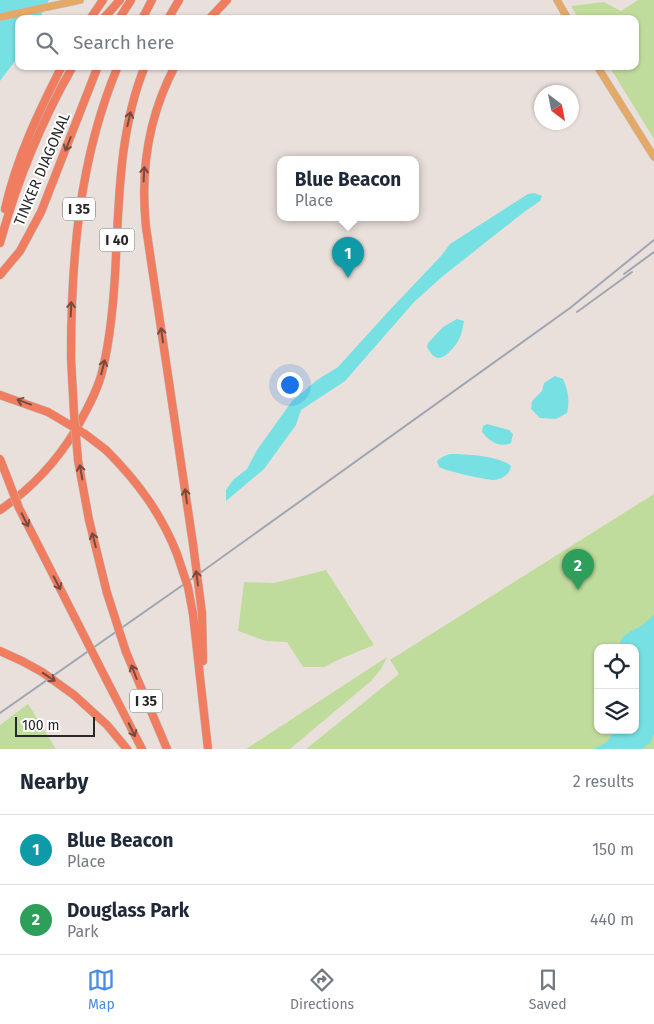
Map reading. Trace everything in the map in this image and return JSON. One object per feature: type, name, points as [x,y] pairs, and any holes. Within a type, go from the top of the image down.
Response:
[{"type":"highway","points":[[93,15],[103,0]]},
{"type":"highway","points":[[107,15],[120,0]]},
{"type":"highway","points":[[122,15],[130,0]]},
{"type":"highway","points":[[144,15],[152,0]]},
{"type":"highway","points":[[170,15],[179,0]]},
{"type":"highway","points":[[214,15],[227,0]]},
{"type":"highway","points":[[0,235],[9,190],[23,150],[60,70]]},
{"type":"highway","points":[[0,243],[17,186],[37,137],[71,70]]},
{"type":"highway","name":"TINKER DIAGONAL","points":[[0,275],[20,250],[41,212],[96,70]]},
{"type":"highway","name":"I 35","points":[[116,70],[96,126],[80,206],[72,287],[71,358],[74,413],[78,460],[89,520],[107,593],[126,652],[167,749]]},
{"type":"highway","name":"I 40","points":[[0,510],[22,494],[61,453],[86,413],[100,377],[112,316],[124,148],[134,100],[144,70]]},
{"type":"highway","points":[[174,70],[158,104],[149,137],[144,166],[144,194],[148,237],[202,613],[203,700]]},
{"type":"highway","points":[[0,395],[48,412],[85,434],[106,450],[131,476],[162,520],[178,554],[188,587],[193,614],[208,749]]},
{"type":"highway","name":"I 35","points":[[0,459],[19,508],[142,749]]},
{"type":"highway","points":[[0,651],[42,672],[74,695],[96,714],[127,749]]},
{"type":"main road","points":[[0,17],[80,0]]},
{"type":"main road","points":[[557,0],[566,15]]},
{"type":"main road","points":[[600,70],[654,157]]},
{"type":"green space","points":[[638,0],[654,0],[654,139],[611,70],[639,70],[639,15],[577,15],[571,6],[604,2],[621,11]]},
{"type":"green space","points":[[654,494],[654,749],[306,749],[399,674],[390,660]]},
{"type":"green space","points":[[326,570],[374,645],[324,667],[303,667],[287,642],[266,641],[238,631],[244,582],[274,583]]},
{"type":"green space","points":[[387,657],[381,669],[371,681],[290,749],[246,749]]},
{"type":"green space","points":[[28,704],[56,749],[0,749],[0,725]]},
{"type":"water","points":[[0,0],[49,0],[41,15],[15,15],[15,61],[0,81]]},
{"type":"water","points":[[534,193],[542,196],[540,201],[443,276],[414,302],[345,381],[301,410],[296,425],[264,469],[226,501],[226,490],[233,480],[247,469],[257,450],[292,401],[317,380],[338,367],[450,244],[528,194]]},
{"type":"water","points":[[457,319],[464,321],[457,343],[445,356],[438,358],[434,356],[427,347],[428,343],[443,327]]},
{"type":"water","points":[[555,376],[563,379],[566,387],[568,395],[567,413],[556,419],[540,418],[531,409],[532,401],[542,391],[544,383]]},
{"type":"water","points":[[487,424],[509,430],[513,434],[511,443],[502,445],[488,438],[482,432],[483,426]]},
{"type":"water","points":[[450,454],[491,458],[511,466],[508,474],[490,480],[439,467],[437,461]]},
{"type":"water","points":[[654,615],[654,734],[650,743],[642,749],[593,749],[607,742],[612,734],[639,734],[639,644],[620,644],[624,636],[641,626]]},
{"type":"railway","points":[[0,713],[200,573],[570,308],[654,240]]},
{"type":"railway","points":[[624,274],[654,252]]},
{"type":"railway","points":[[577,312],[632,272]]},
{"type":"place","name":"Blue Beacon","points":[[348,278]]},
{"type":"place","name":"Douglass Park","points":[[578,590]]}]
